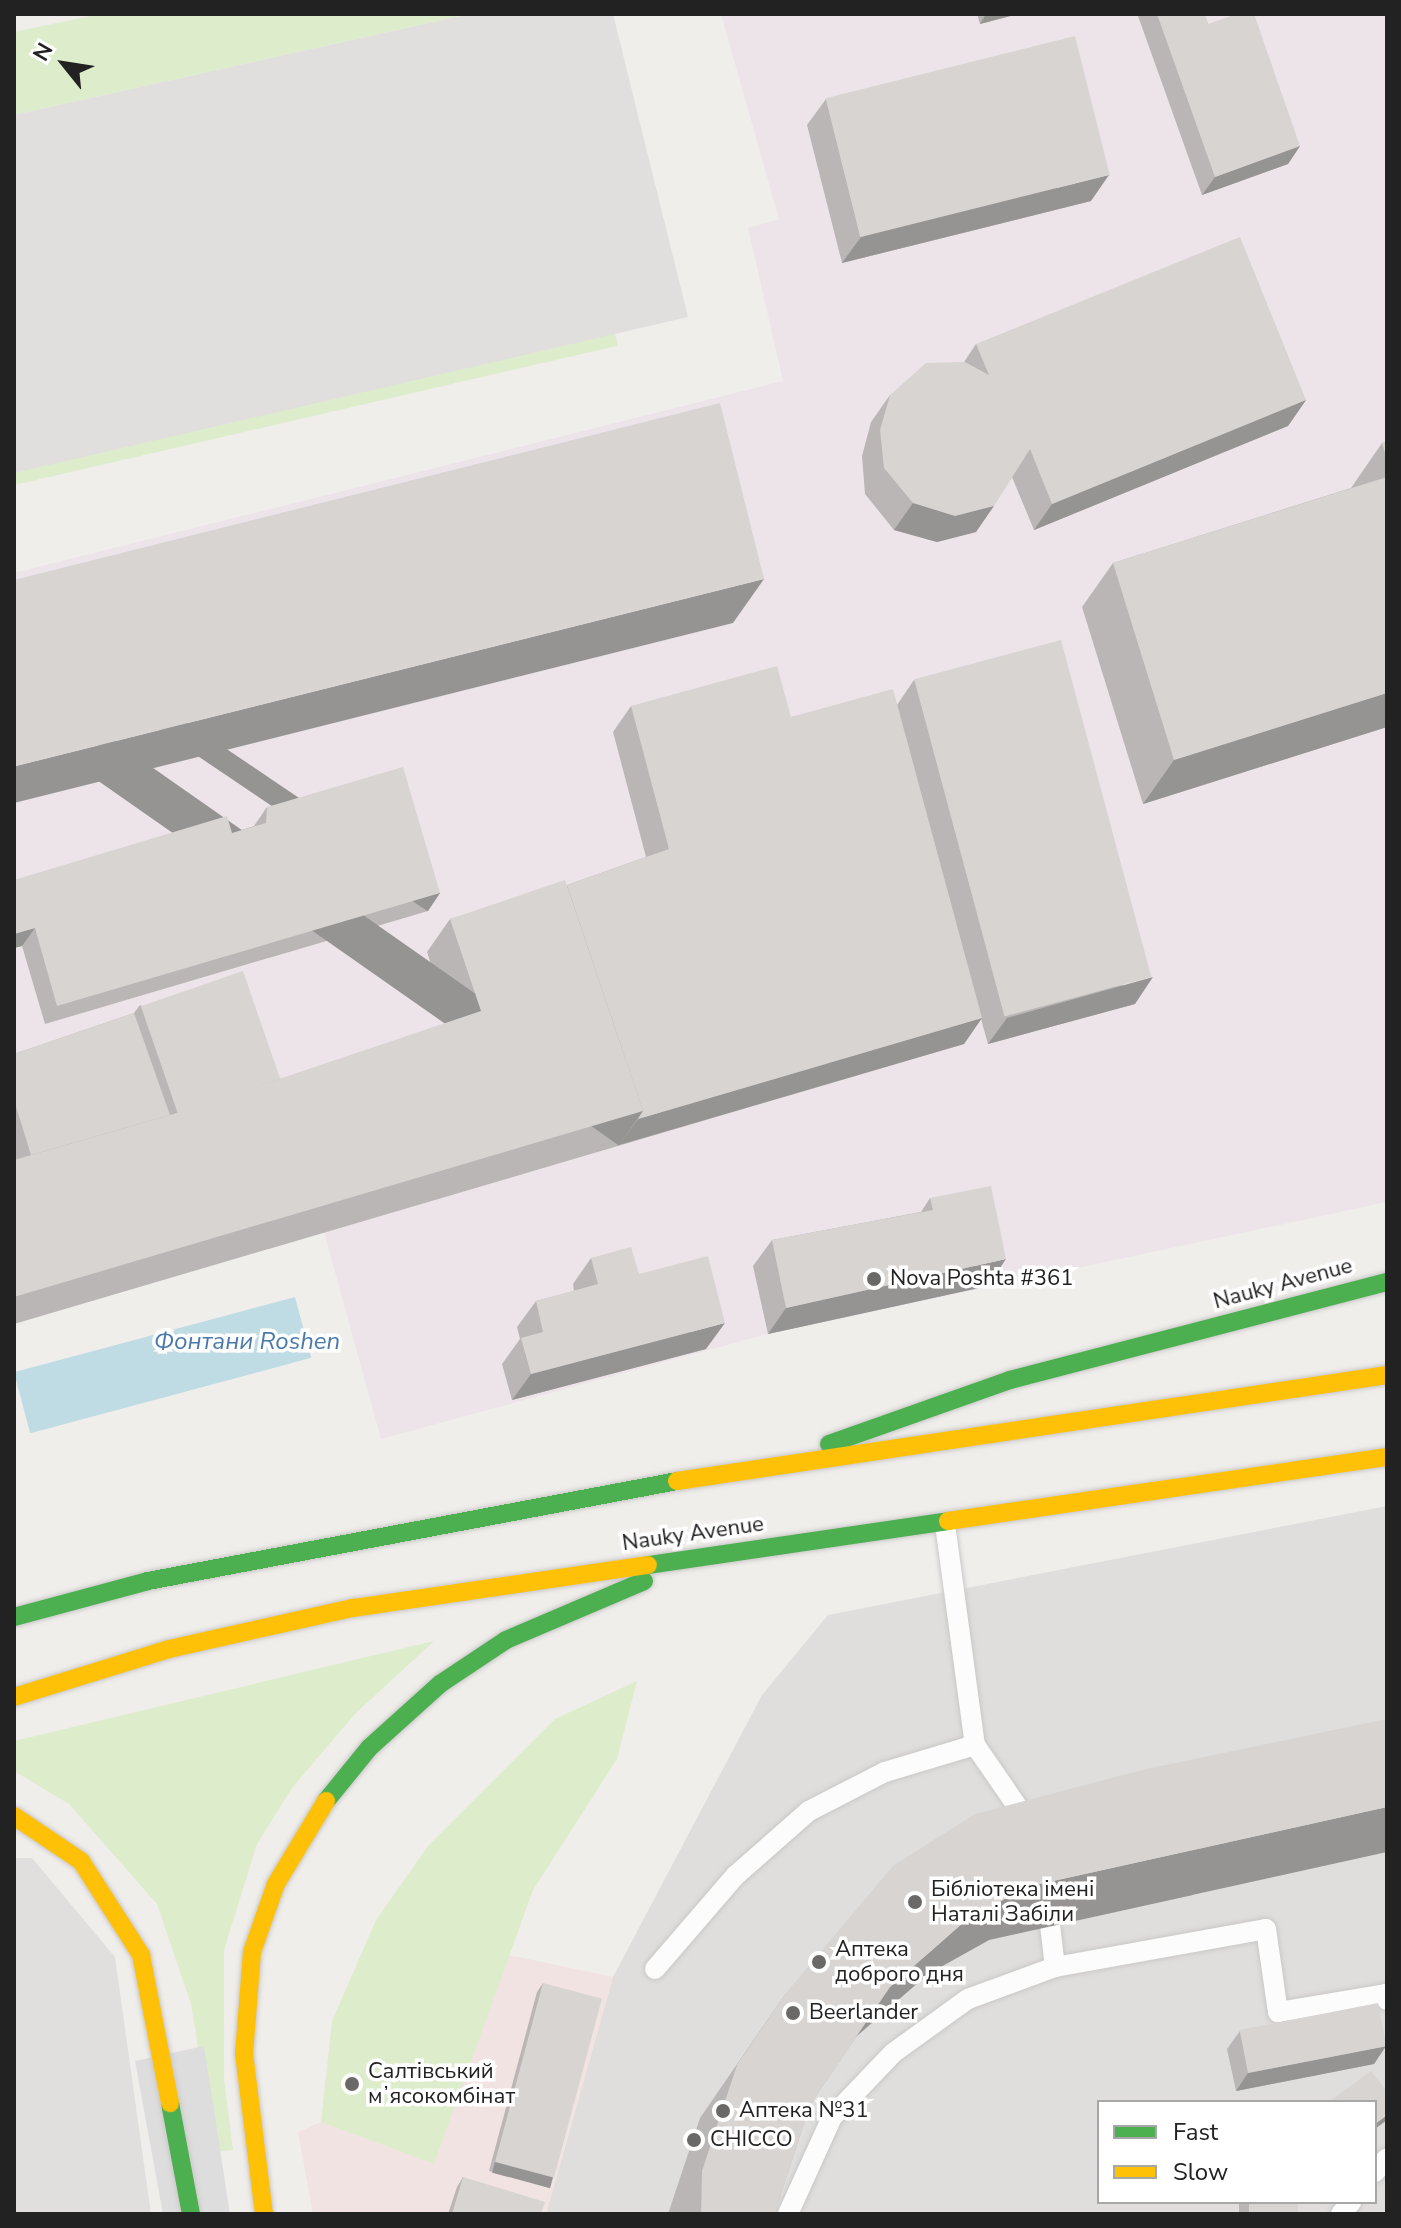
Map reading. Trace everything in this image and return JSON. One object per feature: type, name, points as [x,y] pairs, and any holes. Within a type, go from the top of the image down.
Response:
[{"type":"main road","name":"Nauky Avenue","points":[[780,1461],[1010,1380],[1387,1282]]},
{"type":"main road","name":"Nauky Avenue","points":[[14,1617],[148,1581],[780,1461],[1387,1375]]},
{"type":"main road","name":"Nauky Avenue","points":[[14,1697],[169,1649],[353,1608],[701,1556],[945,1524],[1387,1457]]},
{"type":"main road","points":[[264,2214],[244,2054],[252,1952],[276,1884],[319,1809],[369,1748],[440,1684],[506,1640],[701,1556]]},
{"type":"main road","points":[[14,1816],[81,1861],[114,1903],[141,1955],[166,2071],[191,2214]]},
{"type":"lane","points":[[945,1524],[975,1745],[1039,1838]]},
{"type":"lane","points":[[655,1969],[735,1876],[809,1811],[885,1772],[975,1745]]},
{"type":"lane","points":[[1050,1925],[1055,1967]]},
{"type":"lane","points":[[788,2214],[832,2117],[893,2053],[968,1999],[1055,1967],[1266,1929],[1278,2012],[1386,1994],[1387,2000]]},
{"type":"shaded area","points":[[470,14],[613,14],[688,317],[14,473],[14,115]]},
{"type":"shaded area","points":[[721,14],[1387,14],[1387,1202],[768,1334],[381,1439],[324,1232],[14,1324],[14,573],[783,381],[748,228],[779,219]]},
{"type":"shaded area","points":[[1387,1506],[1387,2214],[546,2214],[613,1977],[762,1695],[828,1615]]},
{"type":"shaded area","points":[[14,1858],[32,1858],[115,1957],[151,2214],[14,2214]]},
{"type":"shaded area","points":[[509,1955],[613,1977],[546,2214],[313,2214],[298,2132],[321,2122],[434,2164]]},
{"type":"green space","points":[[100,14],[470,14],[14,115],[14,32]]},
{"type":"green space","points":[[615,333],[618,346],[17,484],[14,472]]},
{"type":"green space","points":[[434,1641],[355,1714],[292,1788],[257,1844],[224,1950],[224,2079],[233,2150],[215,2152],[191,2004],[157,1904],[69,1804],[14,1771],[14,1741]]},
{"type":"green space","points":[[637,1681],[617,1759],[533,1890],[434,2164],[321,2122],[332,2021],[376,1920],[428,1846],[555,1719]]},
{"type":"water","name":"Фонтани Roshen","points":[[295,1297],[311,1358],[30,1433],[14,1372]]},
{"type":"pier","points":[[204,2046],[230,2214],[163,2214],[135,2061]]},
{"type":"building","points":[[1157,14],[1204,14],[1208,24],[1237,14],[1254,14],[1300,146],[1215,177]]},
{"type":"building","points":[[1075,36],[1110,175],[860,237],[826,98]]},
{"type":"building","points":[[1240,237],[1306,400],[1052,504],[1030,449],[994,506],[955,516],[913,503],[884,468],[880,430],[890,395],[926,363],[965,362],[989,375],[976,344]]},
{"type":"building","points":[[720,403],[764,579],[16,766],[14,580]]},
{"type":"building","points":[[1387,441],[1387,460],[1382,443]]},
{"type":"building","points":[[1387,477],[1387,693],[1174,760],[1113,563]]},
{"type":"building","points":[[1061,640],[1151,977],[1005,1016],[914,679]]},
{"type":"building","points":[[777,666],[791,717],[893,689],[982,1018],[638,1119],[643,1111],[567,885],[669,849],[631,706]]},
{"type":"building","points":[[403,767],[440,893],[57,1006],[35,928],[14,934],[14,880],[227,816],[232,833],[266,823],[267,807]]},
{"type":"building","points":[[565,880],[643,1111],[14,1297],[14,1160],[184,1111],[481,1011],[450,919]]},
{"type":"building","points":[[243,971],[280,1079],[178,1114],[141,1006]]},
{"type":"building","points":[[134,1013],[170,1115],[31,1155],[14,1100],[14,1054]]},
{"type":"building","points":[[991,1186],[1006,1259],[786,1308],[772,1240],[933,1210],[930,1198]]},
{"type":"building","points":[[631,1247],[639,1274],[708,1256],[725,1323],[531,1374],[521,1338],[543,1332],[536,1301],[598,1284],[591,1258]]},
{"type":"building","points":[[1387,1719],[1387,1807],[1026,1887],[965,1921],[890,1987],[810,2105],[776,2209],[777,2214],[701,2214],[702,2171],[737,2065],[786,1993],[893,1866],[975,1814],[1142,1770]]},
{"type":"building","points":[[543,1983],[602,1999],[554,2177],[495,2162]]},
{"type":"building","points":[[1378,2003],[1386,2046],[1248,2073],[1240,2030]]},
{"type":"building","points":[[1371,2071],[1387,2092],[1387,2115],[1377,2122],[1377,2100],[1332,2100]]},
{"type":"building","points":[[463,2177],[545,2202],[541,2214],[452,2214]]},
{"type":"building","points":[[1249,2204],[1298,2204],[1298,2214],[1249,2214]]},
{"type":"traffic: fast","points":[[829,1444],[1010,1380],[1387,1282]]},
{"type":"traffic: fast","points":[[14,1617],[148,1581],[677,1481]]},
{"type":"traffic: fast","points":[[648,1565],[948,1521]]},
{"type":"traffic: fast","points":[[326,1801],[369,1748],[440,1684],[506,1640],[644,1581]]},
{"type":"traffic: fast","points":[[170,2103],[191,2214]]},
{"type":"traffic: slow","points":[[677,1481],[1387,1375]]},
{"type":"traffic: slow","points":[[948,1521],[1387,1457]]},
{"type":"traffic: slow","points":[[14,1697],[169,1649],[353,1608],[648,1565]]},
{"type":"traffic: slow","points":[[264,2214],[244,2054],[252,1952],[276,1884],[326,1801]]},
{"type":"traffic: slow","points":[[14,1816],[81,1861],[141,1955],[170,2103]]},
{"type":"place","name":"Nova Poshta #361","points":[[874,1279]]},
{"type":"place","name":"Бібліотека імені Наталі Забіли","points":[[915,1902]]},
{"type":"place","name":"Аптека доброго дня","points":[[819,1962]]},
{"type":"place","name":"Beerlander","points":[[793,2013]]},
{"type":"place","name":"Салтівський мʼясокомбінат","points":[[352,2084]]},
{"type":"place","name":"Аптека №31","points":[[723,2111]]},
{"type":"place","name":"CHICCO","points":[[694,2140]]}]
